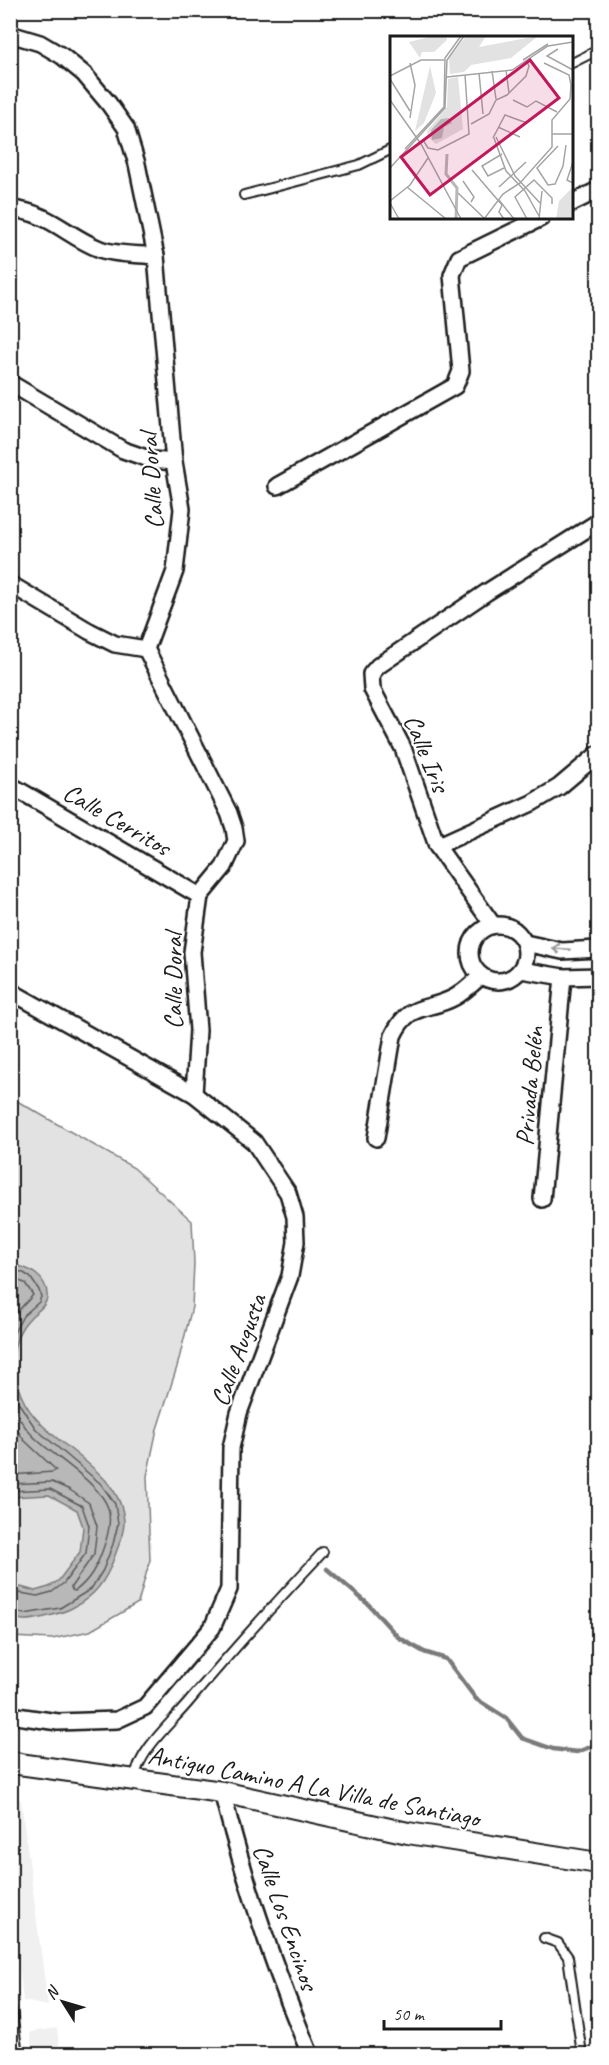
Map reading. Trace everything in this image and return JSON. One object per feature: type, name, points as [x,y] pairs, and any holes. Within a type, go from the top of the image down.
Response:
[{"type":"street","name":"Calle Doral","points":[[10,34],[40,43],[62,56],[84,74],[126,128],[137,164],[156,256],[174,462],[182,509],[180,539],[174,571],[146,649]]},
{"type":"street","points":[[573,202],[598,190]]},
{"type":"street","points":[[10,209],[46,217],[89,244],[103,250],[156,256]]},
{"type":"street","points":[[277,486],[455,386],[461,371],[452,275],[455,265],[459,258],[539,219]]},
{"type":"street","points":[[10,383],[123,450],[152,460],[174,462]]},
{"type":"street","name":"Calle Iris","points":[[493,925],[437,846],[403,748],[372,689],[370,678],[373,670],[378,666],[598,522]]},
{"type":"street","points":[[10,584],[98,636],[115,644],[146,649],[229,813],[234,828],[236,841],[232,852],[224,867],[200,896]]},
{"type":"street","points":[[437,846],[532,803],[559,787],[598,754]]},
{"type":"street","name":"Calle Cerritos","points":[[10,784],[200,896]]},
{"type":"street","name":"Calle Doral","points":[[195,1094],[198,1030],[192,952],[200,896]]},
{"type":"street","points":[[503,925],[512,928],[520,934],[525,943],[527,953],[525,962],[514,977],[506,981],[489,980],[474,969],[471,961],[471,944],[484,928],[503,925]]},
{"type":"street","points":[[525,943],[562,951],[598,949]]},
{"type":"street","points":[[521,970],[563,977],[598,976]]},
{"type":"street","points":[[376,1138],[393,1036],[398,1025],[413,1010],[455,997],[481,976]]},
{"type":"street","name":"Privada Belén","points":[[542,1199],[563,977]]},
{"type":"street","name":"Calle Augusta","points":[[10,991],[195,1094],[254,1142],[288,1193],[295,1216],[296,1242],[290,1276],[239,1413],[231,1448],[229,1588],[212,1628],[145,1707],[117,1720],[58,1722],[10,1715]]},
{"type":"street","name":"Antiguo Camino A La Villa de Santiago","points":[[13,1763],[222,1792],[408,1833],[598,1863]]},
{"type":"street","name":"Calle Los Encinos","points":[[222,1792],[263,1932],[310,2055]]},
{"type":"lane","points":[[573,62],[598,50]]},
{"type":"lane","points":[[244,195],[298,179],[359,165],[390,150]]},
{"type":"lane","points":[[133,1780],[136,1765],[154,1742],[246,1634],[323,1552]]},
{"type":"lane","points":[[544,1938],[558,1943],[568,1957],[582,2055]]},
{"type":"lane","points":[[10,2000],[18,2055]]},
{"type":"shaded area","points":[[10,1097],[134,1168],[192,1221],[194,1263],[192,1307],[177,1367],[157,1429],[147,1476],[150,1560],[138,1603],[90,1631],[52,1639],[11,1637]]},
{"type":"shaded area","points":[[11,1798],[21,1800],[48,2006],[23,2001],[11,1891]]},
{"type":"shaded area","points":[[57,2028],[60,2054],[32,2054],[30,2032]]},
{"type":"water","points":[[11,1265],[36,1274],[47,1291],[45,1304],[23,1326],[15,1345],[15,1375],[21,1395],[31,1413],[97,1471],[110,1486],[120,1503],[124,1523],[122,1536],[111,1566],[93,1593],[68,1610],[28,1620],[11,1615],[11,1589],[21,1587],[35,1591],[49,1587],[59,1580],[80,1552],[83,1527],[77,1510],[49,1495],[11,1497]]},
{"type":"waterway","points":[[327,1569],[368,1604],[398,1637],[424,1652],[446,1659],[476,1699],[506,1718],[522,1738],[553,1749],[577,1752],[598,1744]]}]
